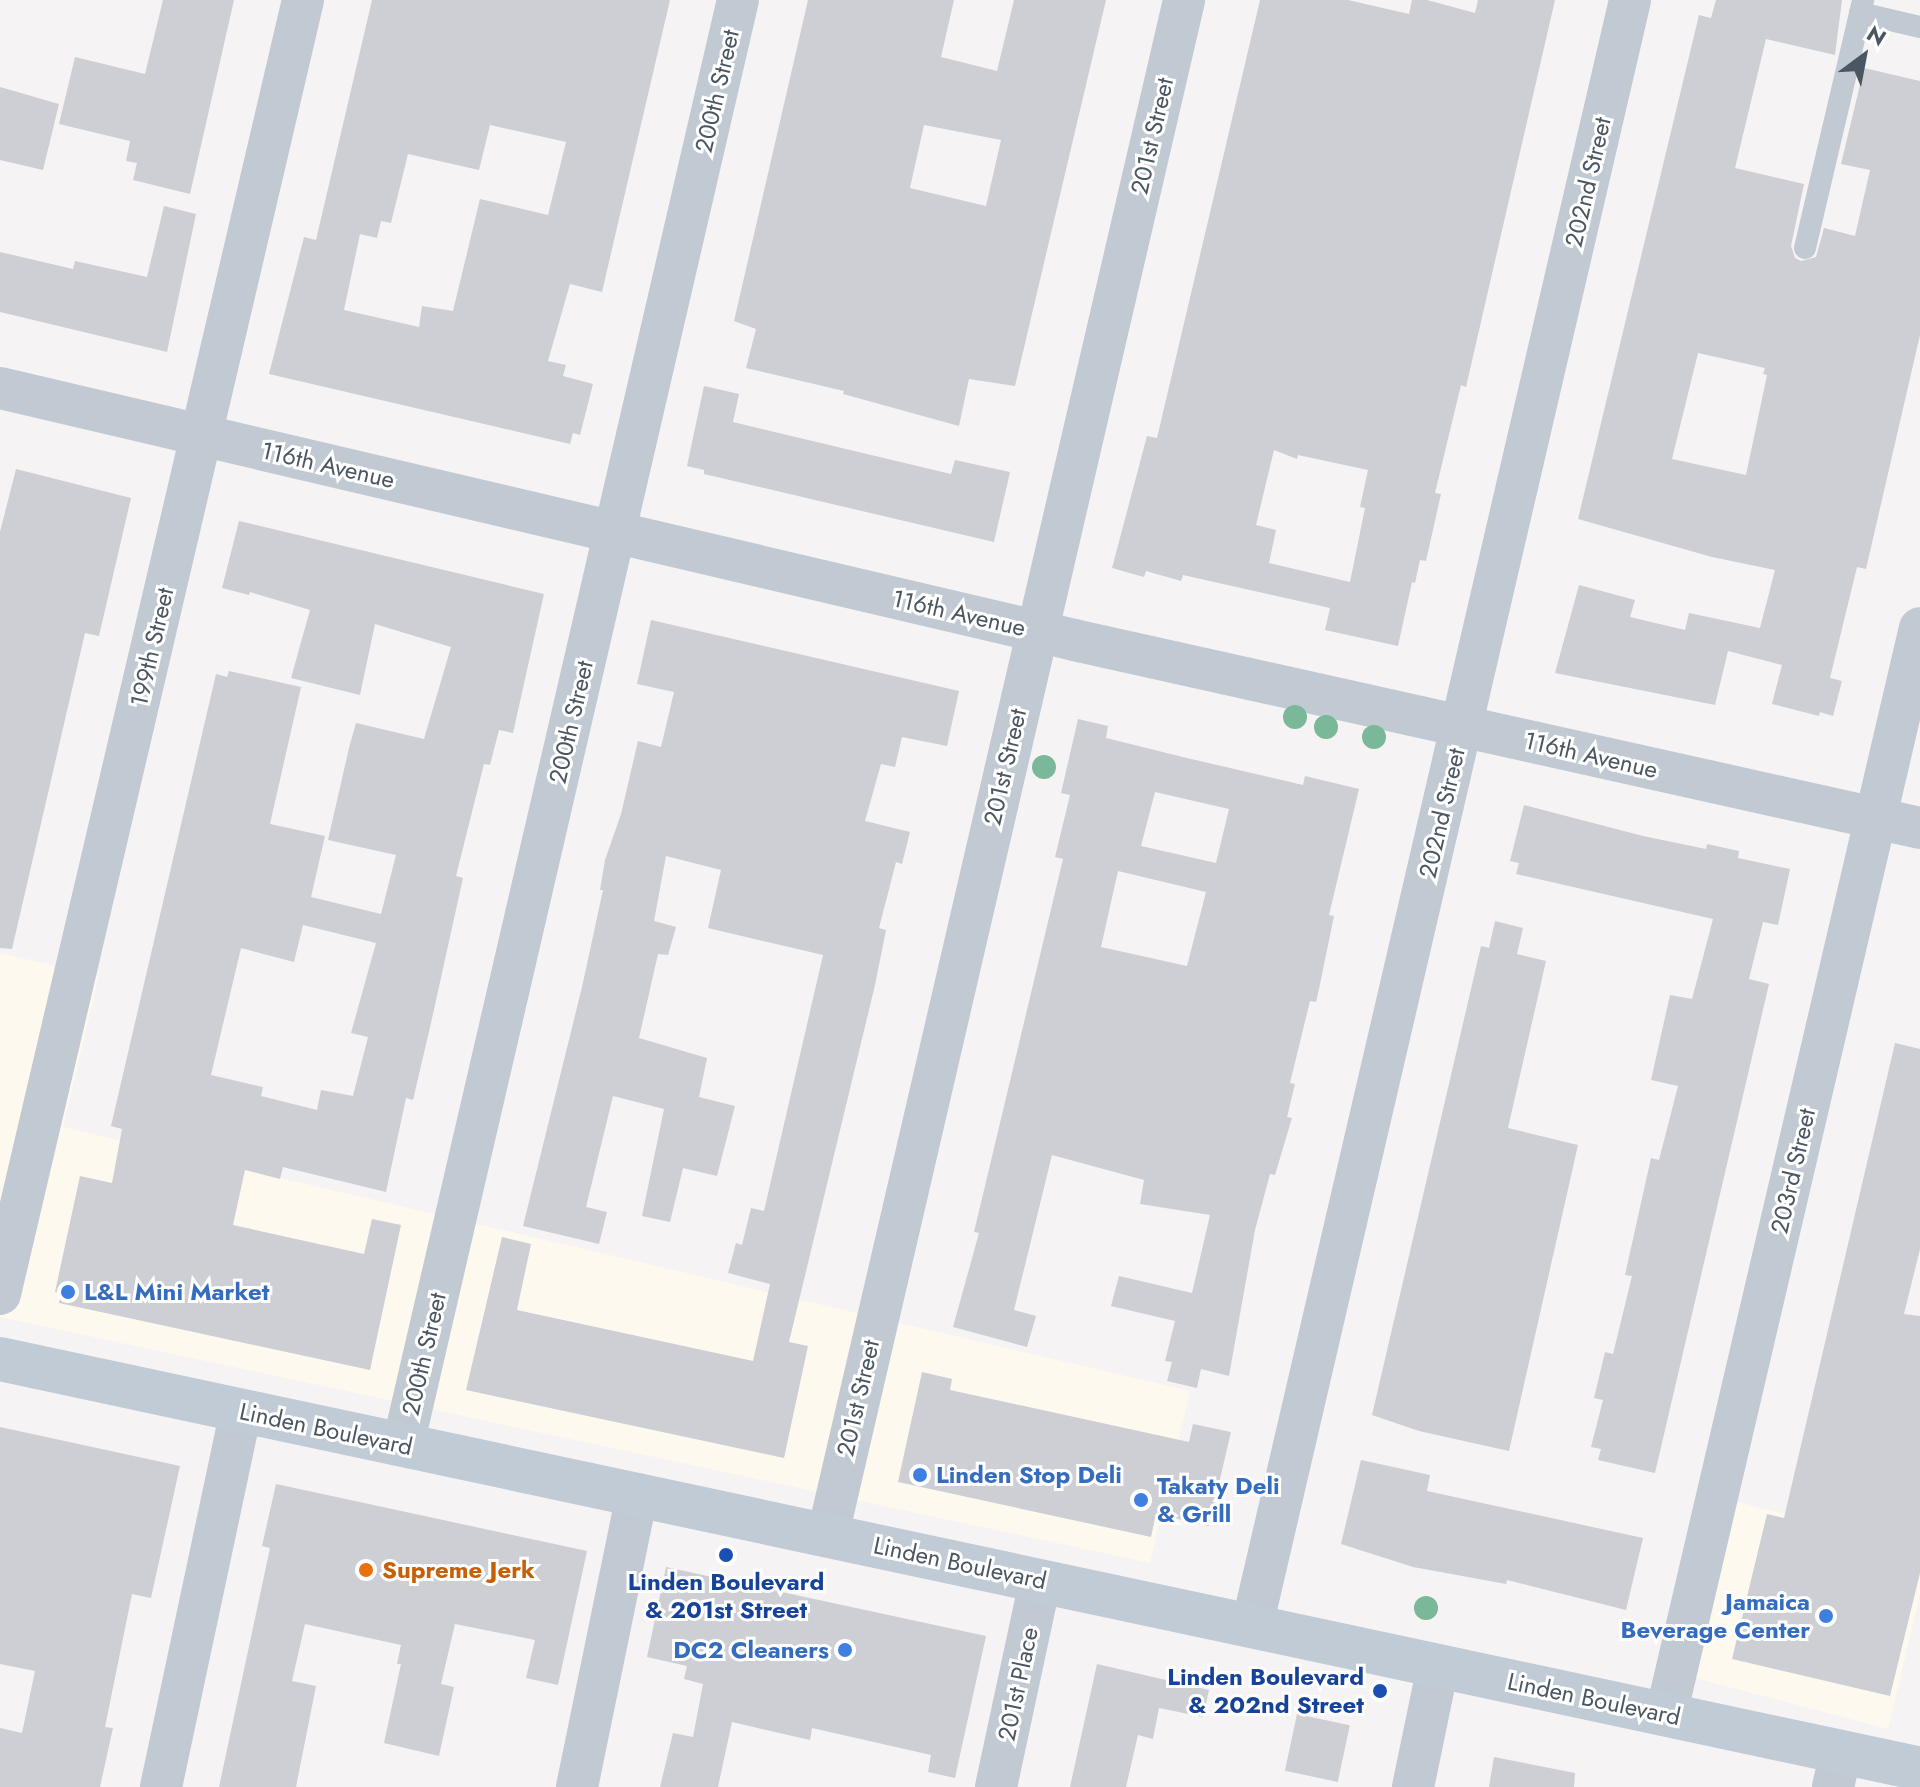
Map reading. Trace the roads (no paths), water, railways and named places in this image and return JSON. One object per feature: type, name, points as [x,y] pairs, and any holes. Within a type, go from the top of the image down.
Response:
[{"type":"main road","name":"Linden Boulevard","points":[[0,1359],[1666,1715],[1837,1770],[1920,1769]]},
{"type":"street","name":"199th Street","points":[[0,1294],[303,0]]},
{"type":"street","name":"200th Street","points":[[403,1445],[738,0]]},
{"type":"street","name":"201st Street","points":[[828,1534],[1184,0]]},
{"type":"street","name":"202nd Street","points":[[1252,1626],[1630,0]]},
{"type":"street","name":"116th Avenue","points":[[0,388],[1037,631],[1920,828]]},
{"type":"street","name":"203rd Street","points":[[1666,1715],[1920,628]]},
{"type":"street","points":[[161,1787],[241,1412]]},
{"type":"street","points":[[577,1787],[637,1494]]},
{"type":"street","name":"201st Place","points":[[996,1787],[1040,1581]]},
{"type":"street","points":[[1413,1787],[1438,1666]]},
{"type":"lane","points":[[1805,248],[1861,7],[1920,27]]},
{"type":"place","name":"L&L Mini Market","points":[[68,1292]]},
{"type":"place","name":"Linden Stop Deli","points":[[920,1475]]},
{"type":"place","name":"Takaty Deli & Grill","points":[[1141,1500]]},
{"type":"place","name":"Linden Boulevard & 201st Street","points":[[726,1555]]},
{"type":"place","name":"Supreme Jerk","points":[[366,1570]]},
{"type":"place","name":"Jamaica Beverage Center","points":[[1826,1616]]},
{"type":"place","name":"DC2 Cleaners","points":[[845,1650]]},
{"type":"place","name":"Linden Boulevard & 202nd Street","points":[[1380,1691]]}]
